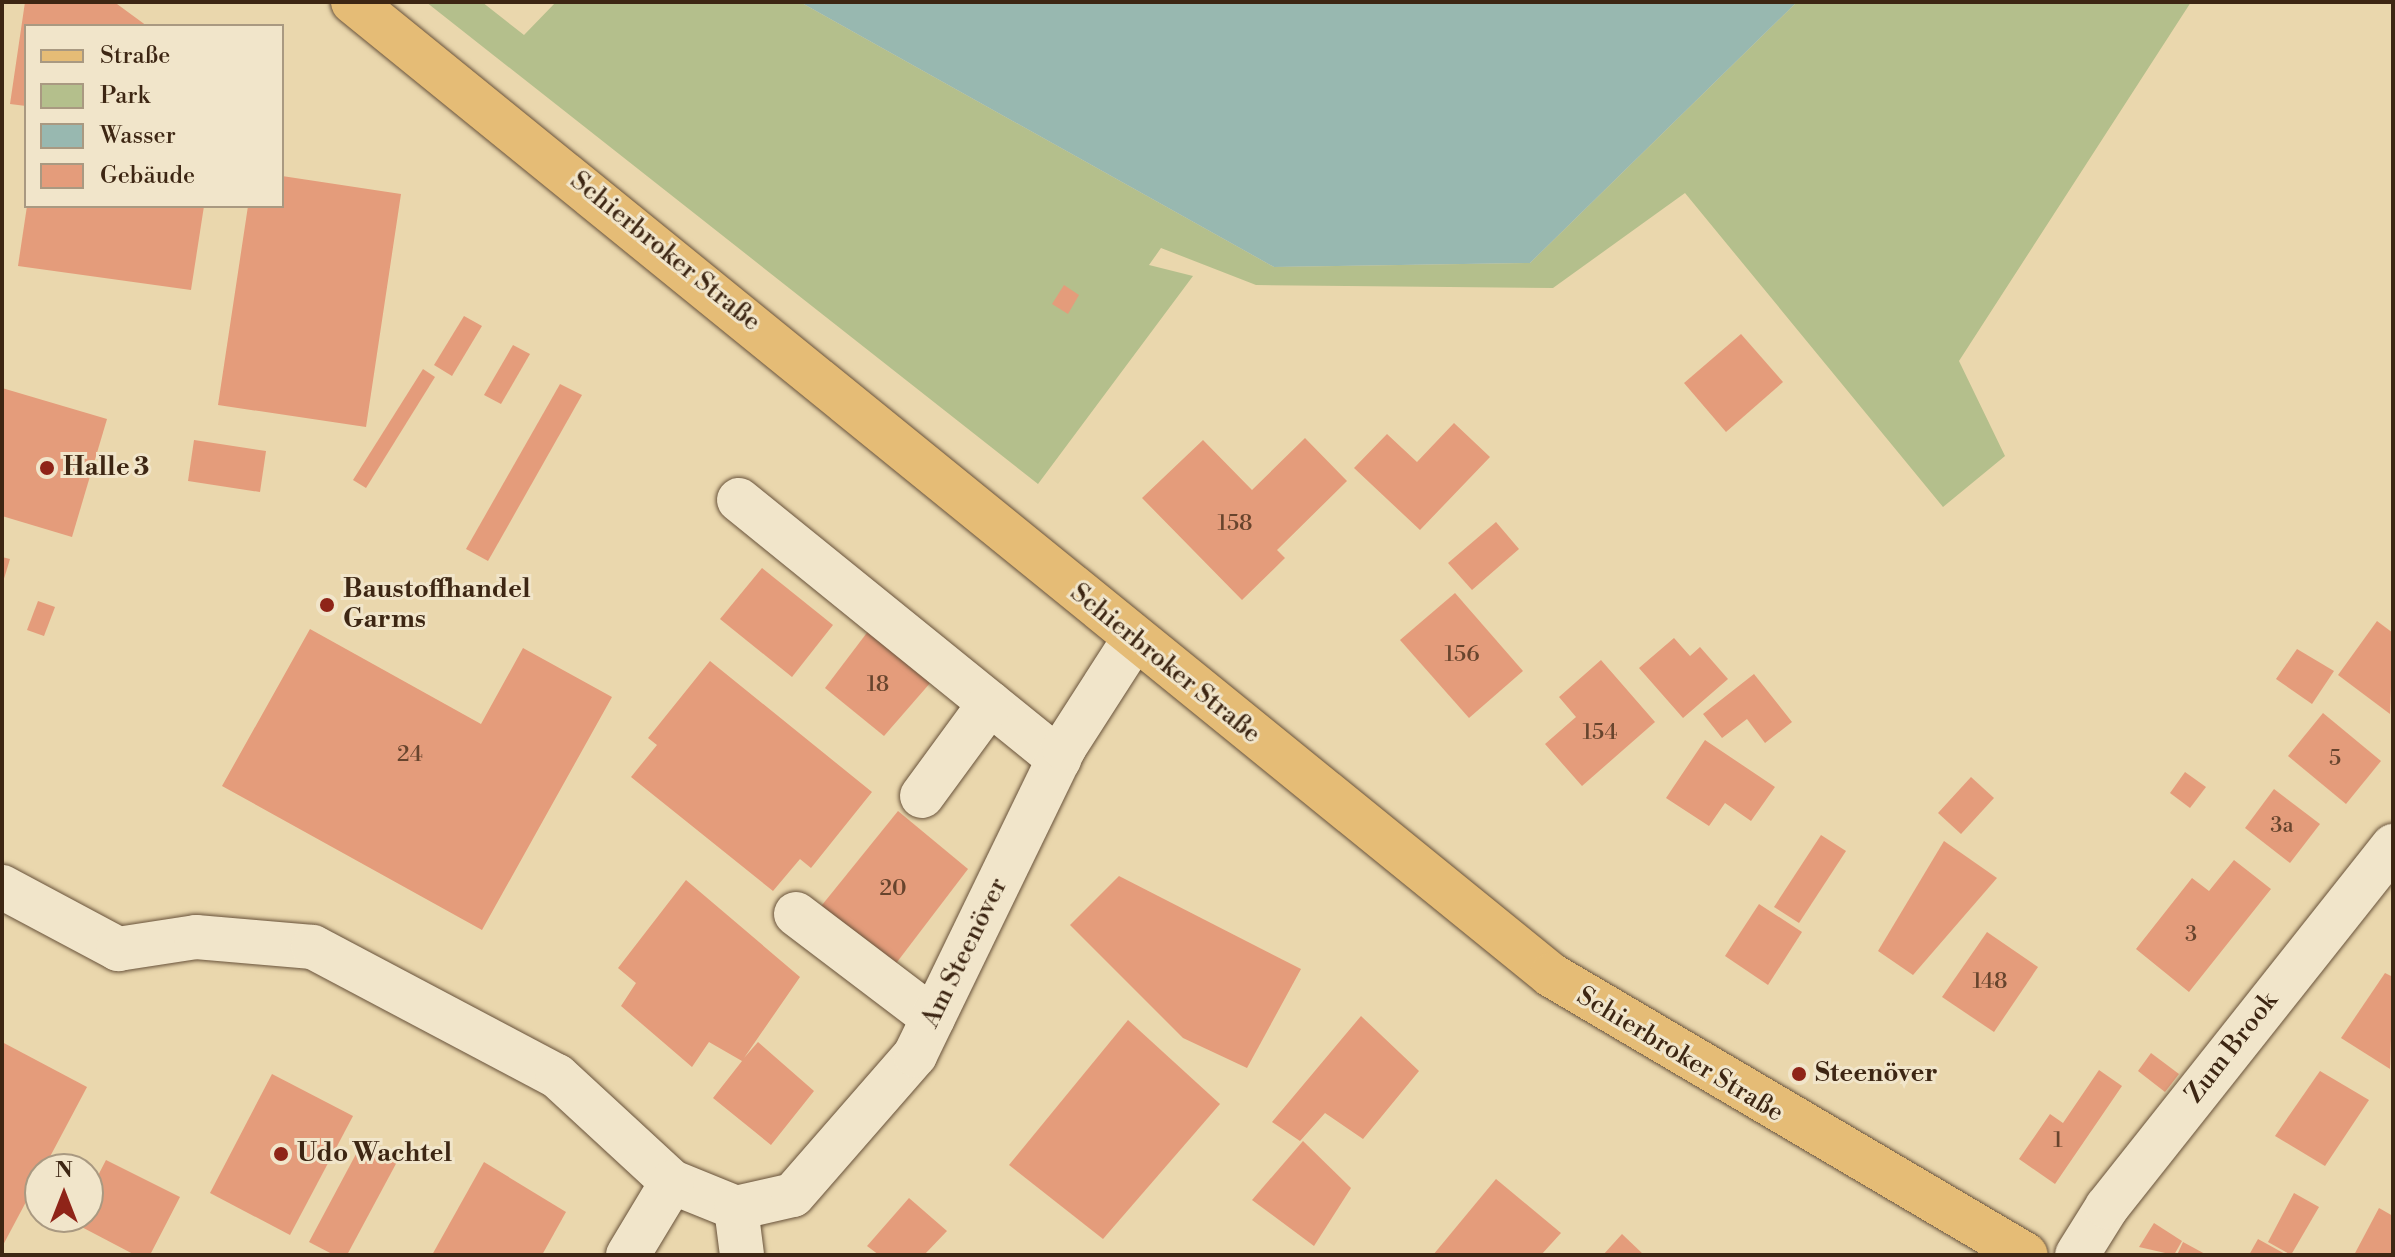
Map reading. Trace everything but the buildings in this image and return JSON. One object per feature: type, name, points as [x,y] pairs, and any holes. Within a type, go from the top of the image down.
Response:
[{"type":"main road","name":"Schierbroker Straße","points":[[353,2],[1551,975],[2026,1255]]},
{"type":"street","points":[[739,500],[1059,759]]},
{"type":"street","name":"Am Steenöver","points":[[736,1208],[793,1195],[915,1055],[1059,759],[1134,639]]},
{"type":"street","points":[[922,796],[990,703]]},
{"type":"street","name":"Zum Brook","points":[[2077,1255],[2107,1207],[2393,846]]},
{"type":"street","points":[[2,887],[118,949],[196,937],[313,947],[557,1076],[672,1182],[736,1208],[742,1255]]},
{"type":"street","points":[[796,914],[933,1018]]},
{"type":"street","points":[[628,1255],[672,1182]]},
{"type":"green space","points":[[426,2],[482,2],[524,35],[556,2],[800,2],[1274,267],[1530,263],[1797,2],[2191,2],[1959,361],[2005,456],[1943,507],[1685,193],[1553,288],[1256,285],[1161,248],[1149,265],[1193,276],[1038,484]]},
{"type":"water","points":[[800,2],[1797,2],[1530,263],[1274,267]]},
{"type":"place","name":"Halle 3","points":[[47,468]]},
{"type":"place","name":"Baustoffhandel Garms","points":[[327,605]]},
{"type":"place","name":"Steenöver","points":[[1799,1074]]},
{"type":"place","name":"Udo Wachtel","points":[[281,1154]]}]
